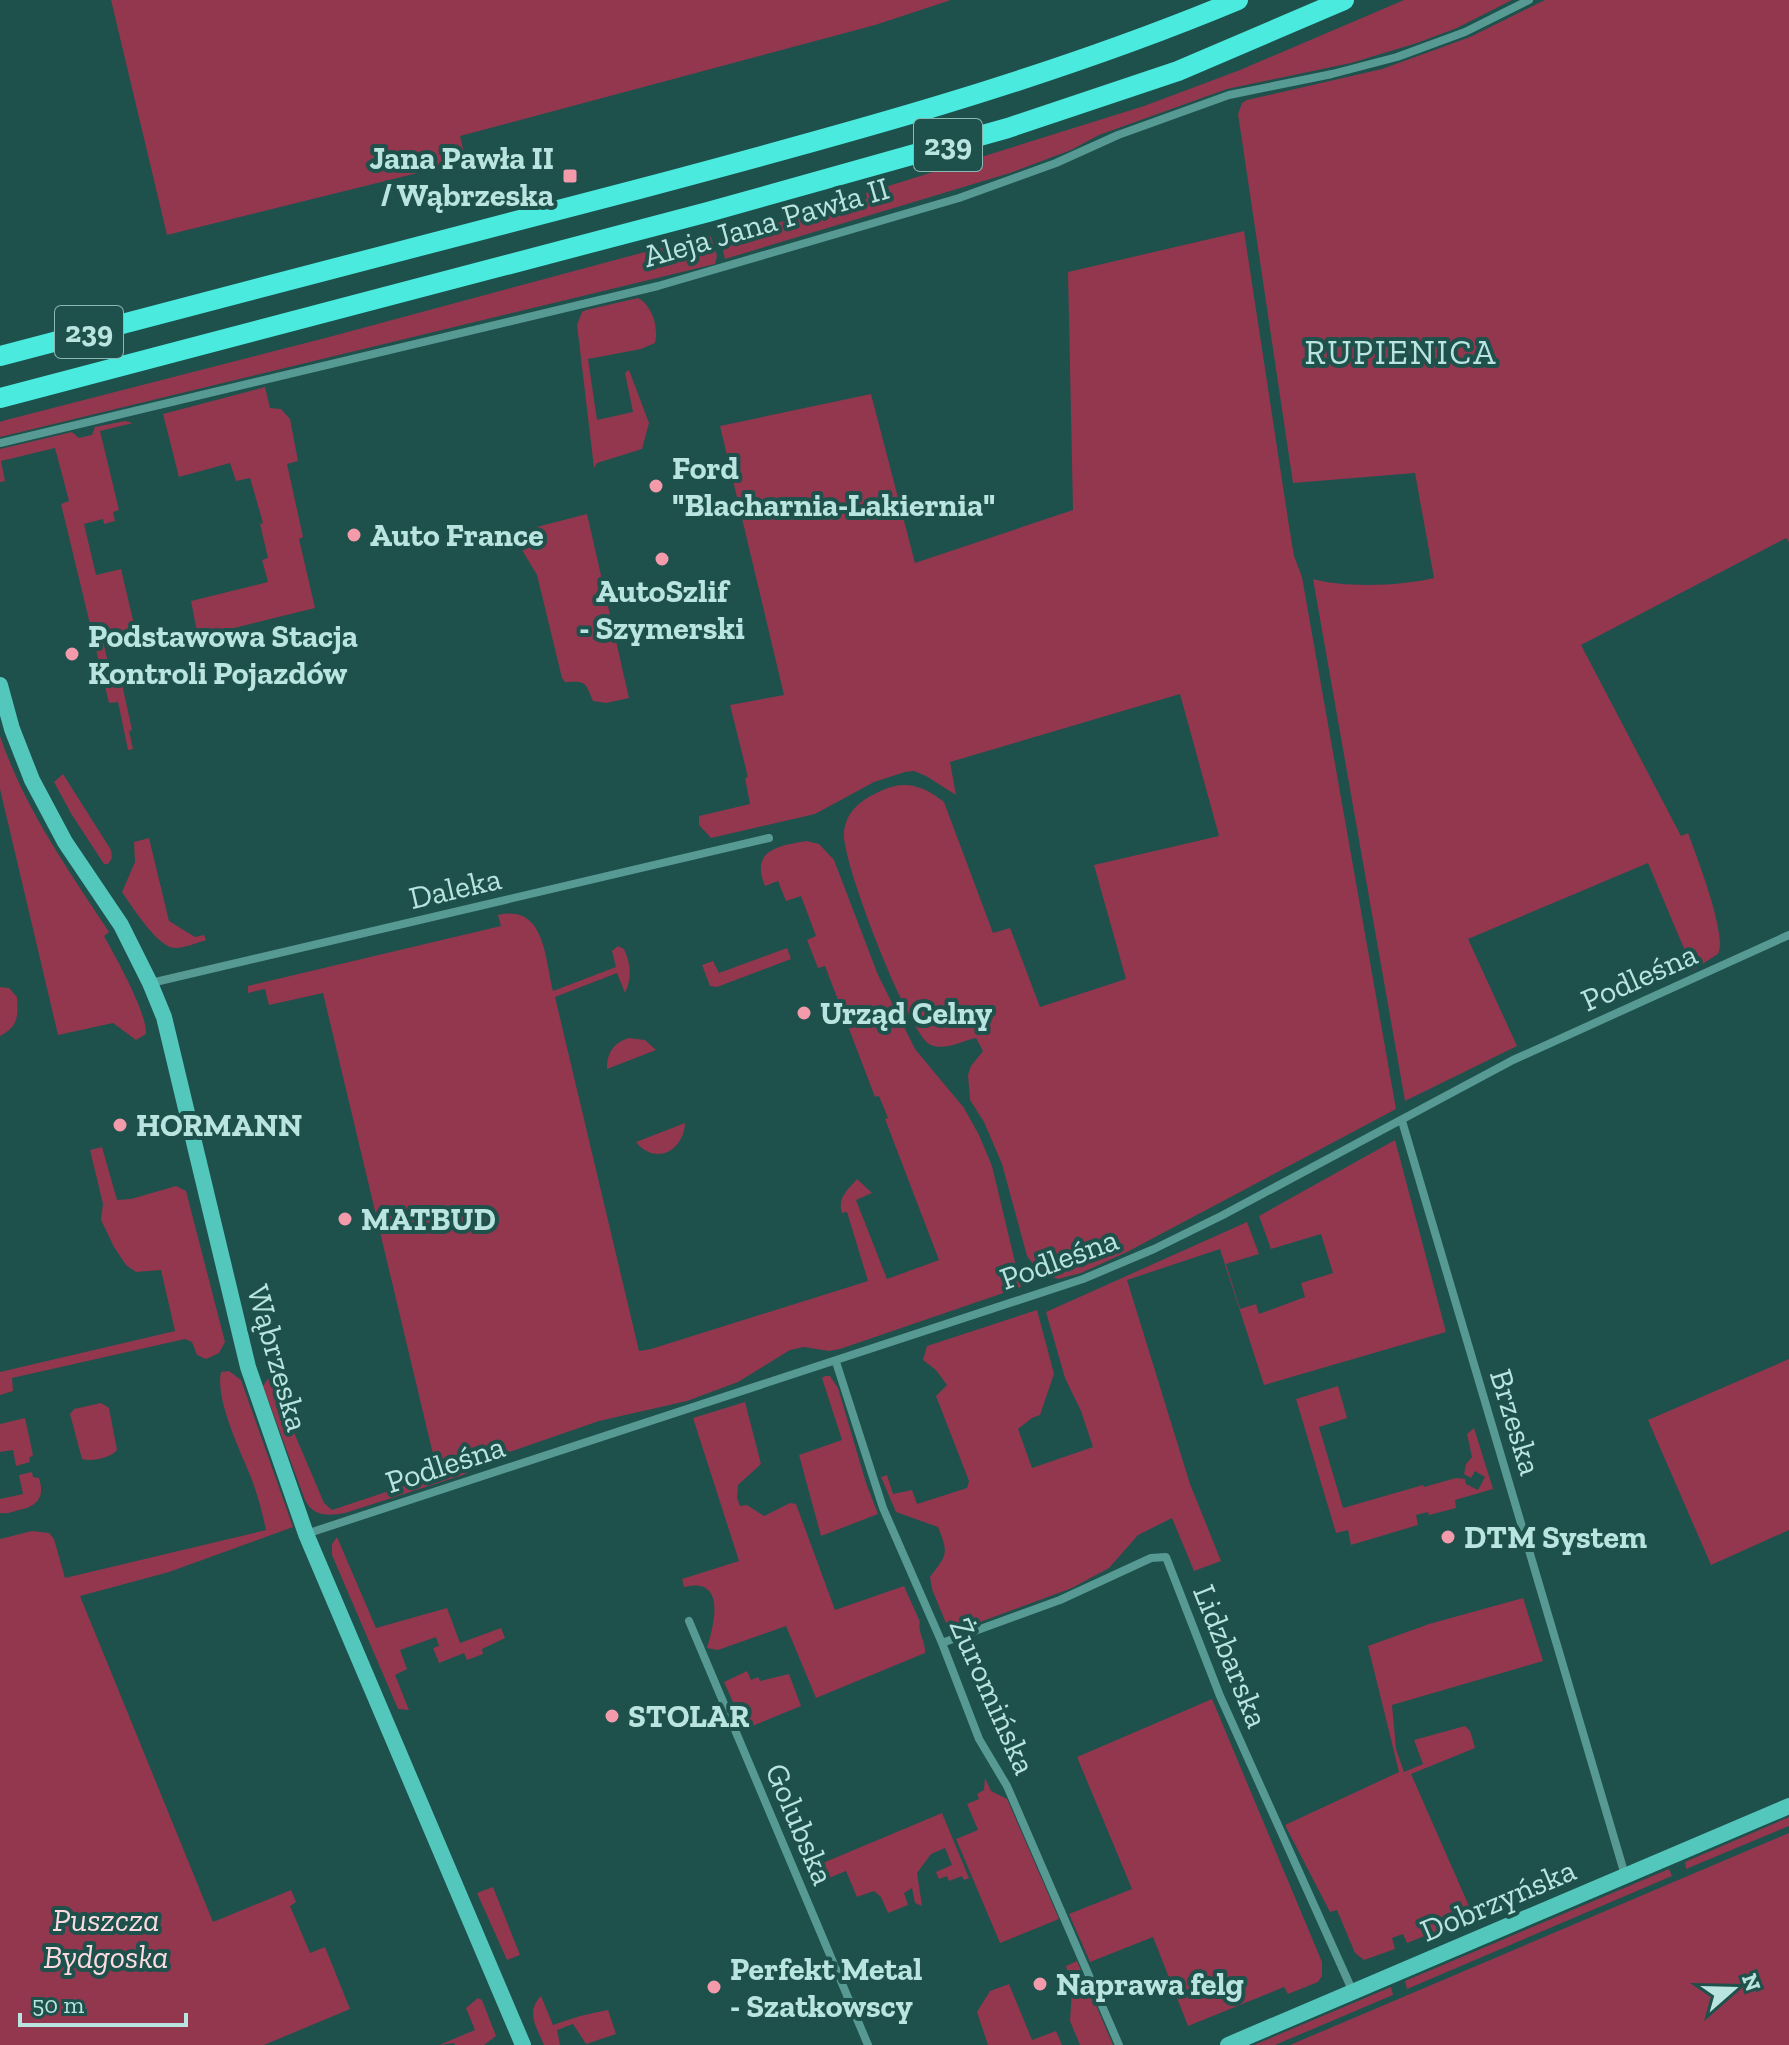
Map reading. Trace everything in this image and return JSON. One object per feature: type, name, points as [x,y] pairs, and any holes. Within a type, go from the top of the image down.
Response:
[{"type":"main road","name":"Aleja Jana Pawła II","points":[[0,356],[508,224],[890,120],[990,91],[1161,32],[1238,0]]},
{"type":"main road","name":"Aleja Jana Pawła II","points":[[54,384],[828,180],[1008,128],[1178,71],[1344,0]]},
{"type":"main road","name":"239","points":[[0,398],[54,384]]},
{"type":"main road","points":[[0,411],[54,384]]},
{"type":"street","name":"Aleja Jana Pawła II","points":[[0,443],[658,286],[746,262],[959,198],[1229,95],[1397,57],[1465,32],[1529,0]]},
{"type":"street","name":"Wąbrzeska","points":[[0,685],[22,757],[51,820],[121,925],[164,1017],[248,1367],[306,1534],[523,2045]]},
{"type":"street","name":"Daleka","points":[[150,983],[769,838]]},
{"type":"street","name":"Podleśna","points":[[306,1534],[1083,1279],[1154,1249],[1513,1060],[1789,935]]},
{"type":"street","name":"Brzeska","points":[[1402,1121],[1626,1876]]},
{"type":"street","name":"Żuromińska","points":[[836,1362],[883,1508],[942,1643],[979,1739],[1007,1786],[1119,2045]]},
{"type":"street","name":"Lidzbarska","points":[[942,1643],[1060,1600],[1151,1558],[1166,1557],[1232,1724],[1353,1992]]},
{"type":"street","name":"Golubska","points":[[689,1621],[868,2045]]},
{"type":"street","name":"Dobrzyńska","points":[[1228,2045],[1789,1806]]},
{"type":"green space","points":[[111,0],[951,0],[875,25],[460,136],[466,161],[167,235]]},
{"type":"green space","points":[[1404,0],[1512,0],[1457,28],[1417,43],[1351,63],[1227,89],[1099,135],[1071,150],[1010,173],[725,259],[720,238],[822,211],[824,215],[842,211],[842,206],[867,199],[866,193],[1144,106],[1240,70]]},
{"type":"green space","points":[[1545,0],[1789,0],[1789,542],[1786,538],[1581,645],[1681,836],[1688,833],[1715,914],[1719,931],[1718,954],[1693,970],[1648,863],[1468,939],[1517,1046],[1405,1101],[1313,579],[1374,585],[1434,578],[1415,473],[1293,483],[1238,114],[1242,103],[1247,100],[1382,69],[1470,37]]},
{"type":"green space","points":[[1244,231],[1294,556],[1302,577],[1396,1109],[1127,1252],[1081,1273],[1058,1279],[1039,1272],[1027,1256],[1002,1164],[984,1122],[970,1100],[968,1075],[983,1051],[976,1038],[940,1047],[929,1044],[919,1033],[892,979],[864,907],[846,848],[845,824],[852,811],[863,801],[891,787],[908,785],[930,792],[944,802],[993,933],[1010,928],[1040,1007],[1126,979],[1094,865],[1219,836],[1180,694],[950,762],[956,795],[926,776],[914,771],[905,772],[874,782],[815,814],[711,838],[699,825],[699,816],[750,804],[745,778],[748,777],[730,705],[784,695],[720,426],[871,394],[915,563],[1073,510],[1068,272]]},
{"type":"green space","points":[[708,235],[717,256],[715,264],[0,437],[0,422],[6,420]]},
{"type":"green space","points":[[638,298],[653,318],[655,343],[641,349],[588,359],[597,420],[633,412],[625,373],[629,370],[649,423],[642,449],[597,463],[594,468],[577,325],[582,312],[586,310]]},
{"type":"green space","points":[[265,387],[270,408],[281,409],[290,419],[298,461],[287,464],[303,537],[299,539],[315,608],[198,637],[191,601],[268,582],[262,560],[268,558],[260,524],[263,523],[250,478],[236,481],[230,463],[179,477],[163,414]]},
{"type":"green space","points":[[125,421],[133,423],[100,431],[119,510],[113,512],[115,521],[104,524],[103,519],[84,524],[96,575],[121,569],[136,633],[103,641],[110,671],[119,670],[132,730],[129,731],[133,749],[128,750],[118,702],[109,703],[61,504],[69,501],[55,448],[1,461],[5,481],[0,482],[0,449],[72,432],[79,438],[92,435],[95,427]]},
{"type":"green space","points":[[587,514],[629,698],[606,703],[593,701],[584,684],[565,682],[562,678],[537,575],[522,550],[517,532]]},
{"type":"green space","points":[[0,736],[34,813],[109,932],[104,936],[130,984],[145,1024],[146,1034],[136,1040],[113,1023],[58,1035],[0,789]]},
{"type":"green space","points":[[63,774],[111,850],[112,858],[108,864],[104,864],[54,782]]},
{"type":"green space","points":[[149,838],[169,921],[195,937],[204,935],[206,940],[182,947],[168,946],[146,925],[122,892],[135,862],[134,842]]},
{"type":"green space","points":[[806,841],[819,844],[834,860],[878,975],[915,1049],[964,1108],[979,1135],[992,1166],[1021,1287],[840,1349],[829,1351],[804,1347],[790,1350],[738,1382],[687,1401],[599,1421],[492,1458],[463,1475],[345,1513],[327,1515],[313,1510],[305,1500],[263,1386],[278,1373],[287,1416],[324,1503],[332,1510],[440,1474],[323,993],[269,1005],[265,989],[248,993],[248,986],[501,926],[498,915],[514,914],[534,926],[540,936],[553,991],[616,967],[612,951],[618,946],[624,949],[630,971],[625,993],[617,973],[555,997],[639,1351],[651,1349],[868,1281],[847,1212],[842,1213],[841,1207],[844,1194],[857,1179],[872,1193],[856,1200],[887,1279],[939,1260],[879,1096],[875,1097],[825,966],[818,968],[807,940],[816,936],[801,896],[786,901],[778,881],[765,886],[761,874],[761,864],[769,852]]},
{"type":"green space","points":[[787,948],[791,959],[717,987],[710,986],[702,965],[713,961],[719,973]]},
{"type":"green space","points":[[0,987],[9,988],[17,997],[17,1010],[14,1024],[0,1036]]},
{"type":"green space","points":[[629,1038],[645,1040],[656,1050],[607,1069],[612,1049]]},
{"type":"green space","points":[[685,1123],[680,1141],[667,1152],[652,1153],[636,1142]]},
{"type":"green space","points":[[1395,1140],[1446,1332],[1264,1385],[1220,1249],[1127,1280],[1190,1484],[1221,1561],[1194,1571],[1172,1518],[1138,1535],[1109,1568],[1072,1588],[950,1633],[930,1577],[945,1549],[938,1527],[896,1512],[881,1477],[887,1475],[893,1494],[912,1490],[917,1504],[967,1488],[969,1481],[936,1396],[947,1385],[936,1370],[923,1360],[927,1346],[1037,1310],[1054,1374],[1040,1415],[1018,1429],[1032,1468],[1093,1447],[1081,1411],[1065,1378],[1046,1312],[1247,1222],[1259,1254],[1226,1264],[1240,1309],[1256,1304],[1259,1314],[1305,1297],[1301,1283],[1333,1273],[1321,1234],[1271,1249],[1259,1216]]},
{"type":"green space","points":[[102,1147],[117,1200],[176,1186],[186,1191],[225,1342],[219,1353],[206,1359],[197,1355],[192,1342],[185,1339],[12,1378],[13,1391],[0,1395],[0,1372],[175,1331],[161,1270],[136,1272],[126,1265],[101,1220],[103,1204],[90,1150]]},
{"type":"green space","points":[[1789,1359],[1789,1530],[1711,1565],[1648,1420]]},
{"type":"green space","name":"Puszcza Bydgoska","points":[[229,1371],[241,1380],[293,1527],[169,1572],[80,1596],[213,1922],[291,1890],[296,1902],[290,1906],[310,1953],[325,1947],[350,2009],[264,2045],[0,2045],[0,1539],[32,1531],[49,1533],[54,1539],[65,1578],[266,1530],[255,1488],[222,1396],[221,1372]]},
{"type":"green space","points":[[830,1376],[838,1388],[878,1514],[821,1536],[799,1455],[842,1440],[822,1378]]},
{"type":"green space","points":[[1338,1386],[1347,1418],[1319,1427],[1343,1508],[1456,1478],[1465,1479],[1466,1484],[1478,1490],[1485,1477],[1475,1471],[1471,1478],[1464,1474],[1466,1464],[1472,1457],[1467,1434],[1474,1428],[1493,1489],[1455,1500],[1456,1508],[1416,1515],[1418,1525],[1351,1545],[1348,1530],[1336,1533],[1296,1399]]},
{"type":"green space","points":[[745,1402],[761,1464],[738,1485],[740,1506],[747,1505],[764,1516],[790,1503],[796,1504],[835,1610],[904,1586],[920,1622],[925,1653],[816,1698],[786,1626],[718,1650],[707,1648],[714,1616],[712,1595],[698,1586],[684,1587],[682,1579],[739,1561],[693,1418]]},
{"type":"green space","points":[[101,1403],[109,1408],[117,1450],[101,1459],[82,1459],[70,1414],[74,1409]]},
{"type":"green space","points":[[25,1418],[33,1455],[29,1458],[30,1462],[16,1466],[13,1450],[0,1452],[0,1424]]},
{"type":"green space","points":[[32,1472],[41,1485],[38,1500],[26,1508],[0,1513],[0,1499],[23,1494],[19,1475]]},
{"type":"green space","points":[[337,1537],[376,1628],[447,1608],[460,1643],[501,1628],[505,1638],[482,1649],[483,1654],[467,1660],[464,1653],[439,1663],[433,1648],[439,1646],[436,1637],[400,1650],[407,1669],[395,1675],[409,1710],[398,1709],[332,1555],[332,1544]]},
{"type":"green space","points":[[1523,1598],[1543,1661],[1392,1705],[1396,1749],[1404,1772],[1423,1764],[1414,1740],[1465,1726],[1470,1731],[1475,1748],[1411,1774],[1469,1906],[1454,1924],[1449,1915],[1438,1919],[1442,1929],[1407,1943],[1403,1934],[1392,1938],[1395,1949],[1364,1960],[1355,1953],[1337,1910],[1330,1912],[1285,1825],[1399,1772],[1368,1646],[1429,1624]]},
{"type":"green space","points":[[747,1671],[751,1680],[758,1677],[760,1681],[789,1674],[801,1706],[745,1729],[724,1682]]},
{"type":"green space","points":[[1212,1699],[1322,1962],[1322,1976],[1318,1982],[1288,1994],[1284,1987],[1188,2026],[1153,1937],[1090,1962],[1069,1914],[1132,1889],[1077,1757]]},
{"type":"green space","points":[[985,1778],[991,1791],[1007,1799],[1059,1919],[1000,1943],[956,1839],[978,1830],[967,1804],[979,1799],[977,1794],[984,1790]]},
{"type":"green space","points":[[942,1813],[969,1878],[964,1880],[962,1876],[949,1881],[947,1876],[939,1879],[936,1872],[952,1865],[945,1848],[931,1854],[917,1873],[922,1906],[915,1903],[912,1888],[904,1893],[908,1905],[888,1913],[881,1897],[874,1891],[857,1897],[846,1871],[824,1880],[818,1865]]},
{"type":"green space","points":[[1789,1817],[1789,1826],[1686,1869],[1685,1862]]},
{"type":"green space","points":[[1789,1833],[1789,2045],[1290,2045]]},
{"type":"green space","points":[[1669,1869],[1672,1876],[1407,1989],[1405,1981]]},
{"type":"green space","points":[[493,1887],[520,1955],[507,1960],[477,1893]]},
{"type":"green space","points":[[1077,1961],[1113,2045],[1080,2045],[1070,2021],[1072,1991],[1066,1966]]},
{"type":"green space","points":[[1009,1984],[1032,2040],[1056,2031],[1062,2045],[988,2045],[977,2012],[990,1991]]},
{"type":"green space","points":[[1391,1987],[1393,1995],[1275,2045],[1254,2045]]},
{"type":"green space","points":[[541,1996],[553,2025],[608,2010],[616,2034],[586,2044],[573,2024],[557,2030],[560,2045],[544,2045],[533,2014]]},
{"type":"green space","points":[[478,1998],[482,2000],[496,2036],[484,2045],[439,2045],[475,2030],[466,2008]]},
{"type":"place","name":"Jana Pawła II / Wąbrzeska","points":[[570,176]]},
{"type":"place","name":"Ford \"Blacharnia-Lakiernia\"","points":[[656,486]]},
{"type":"place","name":"Auto France","points":[[354,535]]},
{"type":"place","name":"AutoSzlif - Szymerski","points":[[662,559]]},
{"type":"place","name":"Podstawowa Stacja Kontroli Pojazdów","points":[[72,654]]},
{"type":"place","name":"Urząd Celny","points":[[804,1013]]},
{"type":"place","name":"HORMANN","points":[[120,1125]]},
{"type":"place","name":"MATBUD","points":[[345,1219]]},
{"type":"place","name":"DTM System","points":[[1448,1537]]},
{"type":"place","name":"STOLAR","points":[[612,1716]]},
{"type":"place","name":"Naprawa felg","points":[[1040,1984]]},
{"type":"place","name":"Perfekt Metal - Szatkowscy","points":[[714,1987]]},
{"type":"district","name":"RUPIENICA","points":[[1401,352]]}]
